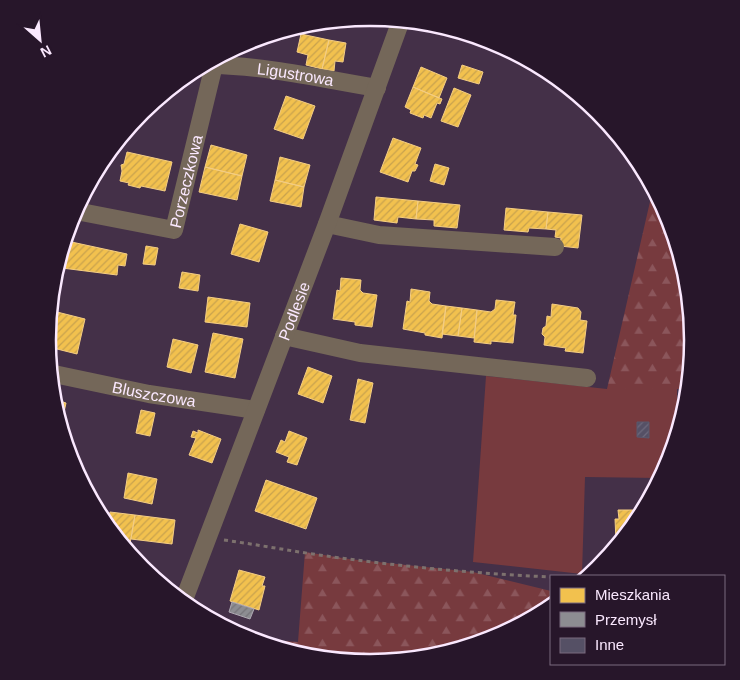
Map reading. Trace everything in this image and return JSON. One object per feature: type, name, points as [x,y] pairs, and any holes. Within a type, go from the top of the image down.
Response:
[{"type":"street","name":"Podlesie","points":[[186,594],[327,224],[399,28]]},
{"type":"street","name":"Ligustrowa","points":[[218,66],[289,73],[377,88]]},
{"type":"street","name":"Porzeczkowa","points":[[84,212],[174,230],[212,69]]},
{"type":"street","points":[[327,224],[379,235],[555,246]]},
{"type":"street","points":[[284,336],[360,353],[587,378]]},
{"type":"street","name":"Bluszczowa","points":[[58,375],[149,394],[256,410]]},
{"type":"path","points":[[208,537],[378,562],[500,574],[550,576]]},
{"type":"green space","points":[[650,200],[667,239],[678,279],[684,340],[680,389],[607,389]]},
{"type":"green space","points":[[486,376],[607,389],[677,389],[677,405],[673,421],[660,460],[652,478],[585,477],[582,571],[579,574],[473,562]]},
{"type":"green space","points":[[305,552],[349,559],[473,572],[550,591],[550,597],[509,621],[471,637],[431,648],[391,653],[349,653],[309,648],[282,641],[298,642]]},
{"type":"building: Mieszkania","points":[[301,34],[329,40],[322,69],[306,65],[308,55],[297,52]]},
{"type":"building: Mieszkania","points":[[329,40],[346,43],[343,62],[335,61],[334,71],[322,69]]},
{"type":"building: Mieszkania","points":[[462,65],[483,72],[479,84],[458,78]]},
{"type":"building: Mieszkania","points":[[421,67],[447,78],[439,98],[413,87]]},
{"type":"building: Mieszkania","points":[[413,87],[442,99],[440,104],[437,103],[431,118],[424,115],[423,118],[410,113],[411,110],[405,107]]},
{"type":"building: Mieszkania","points":[[454,88],[471,95],[458,127],[441,121]]},
{"type":"building: Mieszkania","points":[[286,96],[315,106],[303,139],[274,129]]},
{"type":"building: Mieszkania","points":[[393,138],[421,148],[415,164],[418,165],[415,171],[412,171],[408,182],[380,172]]},
{"type":"building: Mieszkania","points":[[211,145],[247,155],[242,176],[205,167]]},
{"type":"building: Mieszkania","points":[[127,152],[172,162],[165,191],[141,186],[140,188],[120,181],[121,165],[124,164]]},
{"type":"building: Mieszkania","points":[[280,157],[310,165],[304,187],[275,180]]},
{"type":"building: Mieszkania","points":[[435,164],[449,168],[444,185],[430,181]]},
{"type":"building: Mieszkania","points":[[205,167],[242,176],[237,200],[199,192]]},
{"type":"building: Mieszkania","points":[[275,180],[304,187],[301,207],[270,201]]},
{"type":"building: Mieszkania","points":[[376,197],[418,201],[416,219],[398,217],[397,223],[374,220]]},
{"type":"building: Mieszkania","points":[[418,201],[460,205],[457,228],[434,226],[434,220],[416,219]]},
{"type":"building: Mieszkania","points":[[506,208],[548,212],[546,229],[529,228],[528,232],[504,230]]},
{"type":"building: Mieszkania","points":[[548,212],[582,215],[578,248],[560,246],[561,238],[555,237],[556,230],[546,229]]},
{"type":"building: Mieszkania","points":[[240,224],[268,232],[259,262],[231,254]]},
{"type":"building: Mieszkania","points":[[72,242],[127,254],[125,266],[118,265],[117,275],[65,268]]},
{"type":"building: Mieszkania","points":[[146,246],[158,248],[155,265],[143,264]]},
{"type":"building: Mieszkania","points":[[182,272],[200,275],[198,291],[179,288]]},
{"type":"building: Mieszkania","points":[[341,278],[361,280],[360,290],[363,293],[377,295],[372,327],[333,319],[337,290],[340,291]]},
{"type":"building: Mieszkania","points":[[411,289],[430,292],[429,301],[432,304],[446,306],[442,338],[403,329],[407,301],[410,302]]},
{"type":"building: Mieszkania","points":[[208,297],[250,303],[247,327],[205,322]]},
{"type":"building: Mieszkania","points":[[496,300],[515,302],[513,315],[516,315],[513,343],[491,341],[491,344],[474,342],[477,310],[491,312],[495,309]]},
{"type":"building: Mieszkania","points":[[552,304],[578,308],[581,312],[580,320],[587,321],[583,353],[565,351],[566,348],[544,345],[543,328],[546,326],[547,316],[551,317]]},
{"type":"building: Mieszkania","points":[[446,306],[462,308],[458,336],[442,334]]},
{"type":"building: Mieszkania","points":[[462,308],[477,310],[474,338],[458,336]]},
{"type":"building: Mieszkania","points":[[58,312],[85,319],[77,354],[56,349]]},
{"type":"building: Mieszkania","points":[[213,333],[243,339],[235,378],[205,372]]},
{"type":"building: Mieszkania","points":[[173,339],[198,345],[191,373],[167,367]]},
{"type":"building: Mieszkania","points":[[308,367],[332,376],[323,403],[298,394]]},
{"type":"building: Mieszkania","points":[[358,379],[373,383],[365,423],[350,420]]},
{"type":"building: Mieszkania","points":[[141,410],[155,413],[150,436],[136,433]]},
{"type":"building: Mieszkania","points":[[198,430],[221,439],[212,463],[189,455],[196,438],[191,437],[193,431],[198,433]]},
{"type":"building: Mieszkania","points":[[289,431],[307,438],[297,465],[287,462],[289,457],[276,452],[281,440],[285,442]]},
{"type":"building: Mieszkania","points":[[128,473],[157,479],[152,504],[124,498]]},
{"type":"building: Mieszkania","points":[[266,480],[317,498],[306,529],[255,511]]},
{"type":"building: Mieszkania","points":[[618,510],[634,510],[616,535],[615,519],[619,519]]},
{"type":"building: Mieszkania","points":[[110,512],[135,515],[130,542],[121,531],[110,515]]},
{"type":"building: Mieszkania","points":[[135,515],[175,520],[172,544],[131,539]]},
{"type":"building: Mieszkania","points":[[239,570],[265,577],[262,586],[265,586],[259,610],[230,601]]},
{"type":"building: Przemysł","points":[[232,602],[254,609],[250,619],[229,612]]},
{"type":"building: Inne","points":[[637,422],[649,422],[649,438],[637,437]]}]
